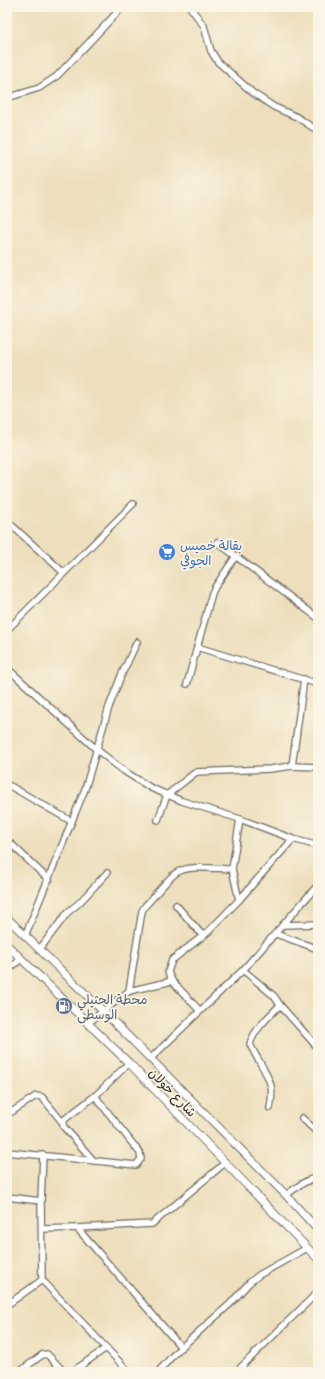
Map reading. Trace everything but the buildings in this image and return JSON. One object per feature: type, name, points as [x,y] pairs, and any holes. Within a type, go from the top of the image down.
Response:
[{"type":"main road","name":"شارع خولان","points":[[7,918],[103,1011],[286,1195],[318,1230]]},
{"type":"main road","name":"شارع خولان","points":[[7,945],[129,1063],[318,1259]]},
{"type":"street","points":[[7,98],[38,88],[57,76],[122,7]]},
{"type":"street","points":[[190,7],[204,26],[211,51],[218,62],[253,93],[274,106],[297,116],[317,130]]},
{"type":"street","points":[[7,630],[133,504]]},
{"type":"street","points":[[7,521],[64,574]]},
{"type":"street","points":[[217,542],[318,618]]},
{"type":"street","points":[[187,684],[212,593],[236,556]]},
{"type":"street","points":[[25,936],[85,789],[109,707],[121,676],[137,642]]},
{"type":"street","points":[[197,647],[318,684]]},
{"type":"street","points":[[7,668],[96,749],[129,774],[151,788],[182,801],[240,819],[293,839],[318,846]]},
{"type":"street","points":[[292,766],[304,680]]},
{"type":"street","points":[[158,820],[167,795],[196,772],[270,769],[292,766],[318,767]]},
{"type":"street","points":[[7,786],[10,786],[71,821]]},
{"type":"street","points":[[239,900],[232,869],[240,819]]},
{"type":"street","points":[[200,1011],[172,981],[168,972],[172,960],[203,936],[239,900],[293,839]]},
{"type":"street","points":[[7,840],[49,880]]},
{"type":"street","points":[[129,991],[142,910],[145,906],[175,874],[182,870],[195,868],[232,869]]},
{"type":"street","points":[[39,950],[68,912],[79,903],[107,873]]},
{"type":"street","points":[[150,1059],[244,970],[318,885]]},
{"type":"street","points":[[176,905],[203,936]]},
{"type":"street","points":[[283,925],[318,924]]},
{"type":"street","points":[[276,934],[318,949]]},
{"type":"street","points":[[7,970],[21,958]]},
{"type":"street","points":[[244,970],[271,993],[318,1048]]},
{"type":"street","points":[[88,1023],[129,991],[172,981]]},
{"type":"street","points":[[270,1108],[272,1096],[271,1087],[268,1078],[250,1044],[251,1039],[256,1032],[280,1005]]},
{"type":"street","points":[[63,1123],[65,1119],[95,1096],[129,1063]]},
{"type":"street","points":[[7,1115],[36,1096],[42,1097],[63,1123],[63,1126],[94,1161]]},
{"type":"street","points":[[7,1152],[136,1165],[141,1159],[140,1153],[95,1096]]},
{"type":"street","points":[[302,1118],[318,1133]]},
{"type":"street","points":[[43,1155],[41,1201],[42,1280],[129,1372]]},
{"type":"street","points":[[42,1229],[152,1224],[225,1163]]},
{"type":"street","points":[[286,1195],[316,1178],[318,1167]]},
{"type":"street","points":[[7,1197],[41,1201]]},
{"type":"street","points":[[77,1228],[181,1347]]},
{"type":"street","points":[[158,1372],[181,1347],[230,1304],[249,1283],[259,1275],[307,1248]]},
{"type":"street","points":[[7,1305],[42,1280]]},
{"type":"street","points":[[236,1372],[318,1292]]},
{"type":"street","points":[[72,1372],[106,1348]]},
{"type":"street","points":[[19,1372],[42,1355],[46,1354],[64,1372]]},
{"type":"place","name":"بقالة خميس الجوفي","points":[[167,552]]},
{"type":"place","name":"محطة الحثيلي الوسطى","points":[[64,1006]]}]
